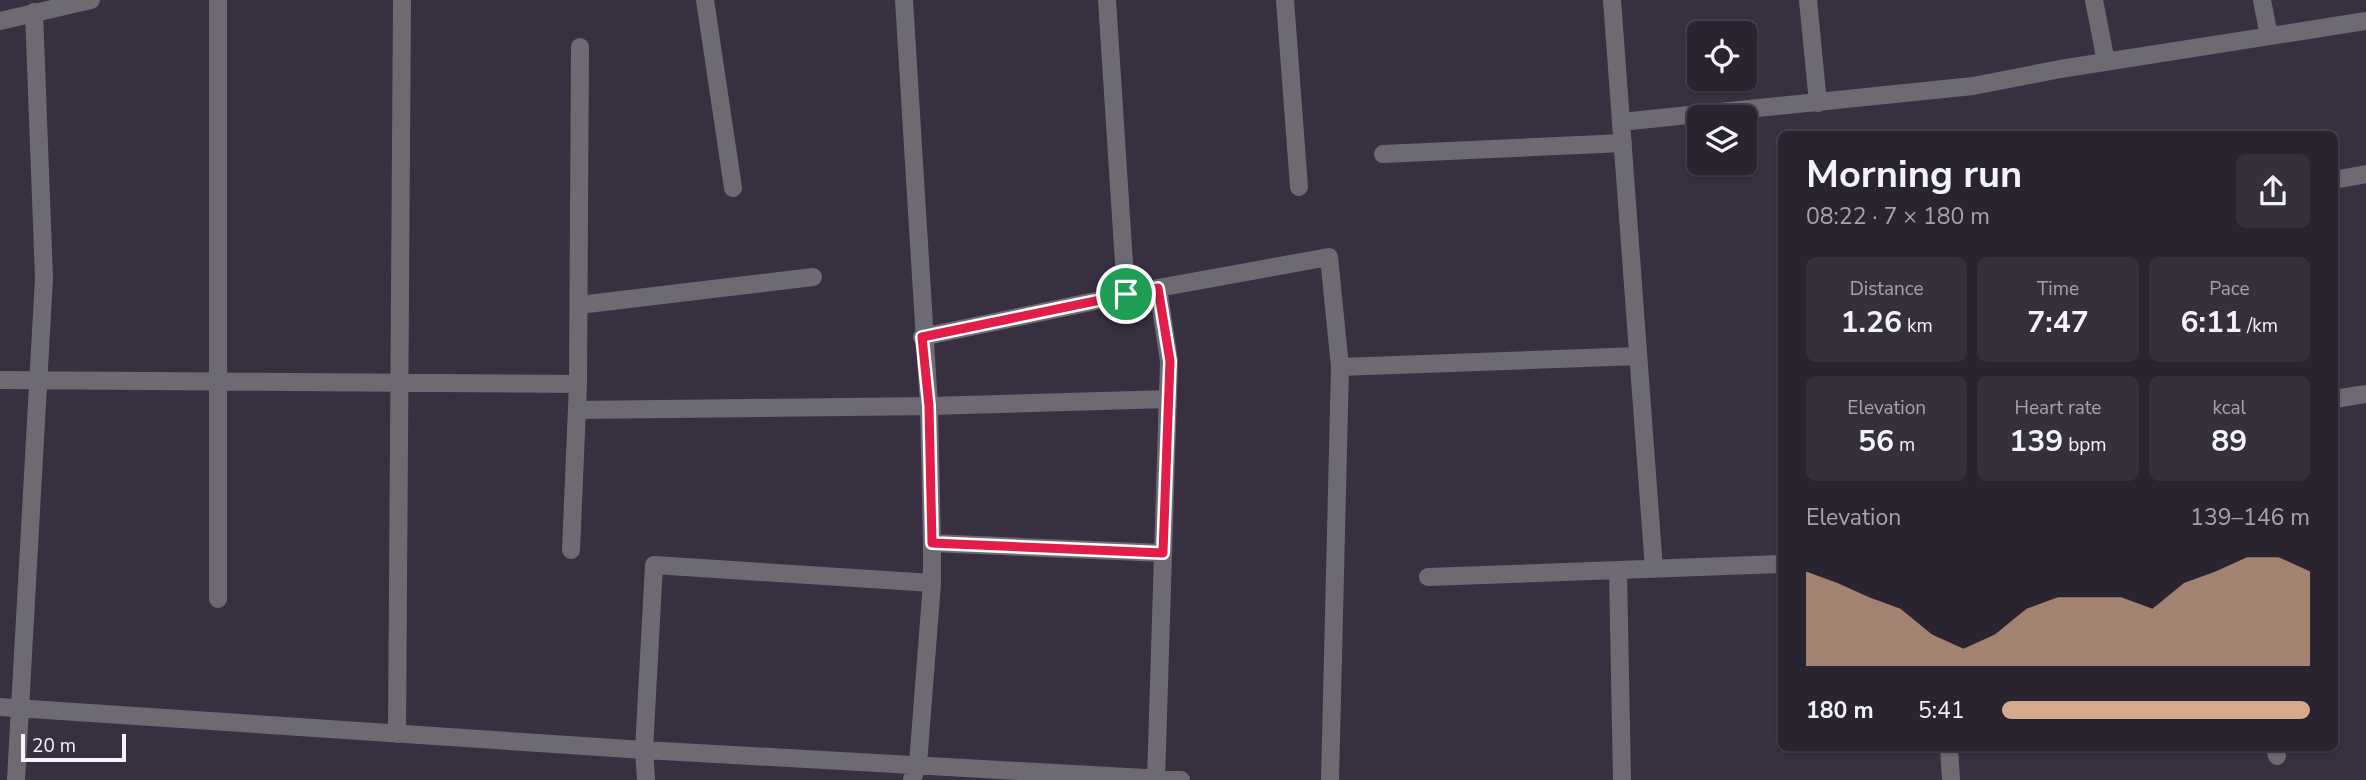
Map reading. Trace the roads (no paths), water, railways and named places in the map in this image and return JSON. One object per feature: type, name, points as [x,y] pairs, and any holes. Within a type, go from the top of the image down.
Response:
[{"type":"street","points":[[8,12],[34,12],[91,0]]},
{"type":"street","points":[[218,0],[218,599]]},
{"type":"street","points":[[397,734],[402,0]]},
{"type":"street","points":[[705,0],[733,188]]},
{"type":"street","points":[[904,0],[922,337],[929,406],[932,543],[932,583],[915,772]]},
{"type":"street","points":[[1107,0],[1126,294]]},
{"type":"street","points":[[1285,0],[1299,187]]},
{"type":"street","points":[[1612,0],[1654,569]]},
{"type":"street","points":[[1808,0],[1818,103]]},
{"type":"street","points":[[2094,0],[2106,62]]},
{"type":"street","points":[[2262,0],[2269,36]]},
{"type":"street","points":[[16,780],[44,278],[34,12]]},
{"type":"street","points":[[1621,122],[1973,86],[2366,21]]},
{"type":"street","points":[[570,550],[578,384],[580,47]]},
{"type":"street","points":[[1383,154],[1623,143]]},
{"type":"street","points":[[2338,179],[2366,174]]},
{"type":"street","points":[[922,337],[1126,294],[1329,257],[1340,367],[1330,780]]},
{"type":"street","points":[[579,305],[813,277]]},
{"type":"street","points":[[1156,779],[1170,361],[1158,288]]},
{"type":"street","points":[[1340,367],[1638,356]]},
{"type":"street","points":[[0,380],[578,384]]},
{"type":"street","points":[[2338,398],[2366,394]]},
{"type":"street","points":[[577,410],[929,406],[1168,399]]},
{"type":"street","points":[[932,543],[1163,553]]},
{"type":"street","points":[[1428,577],[1778,564]]},
{"type":"street","points":[[646,780],[644,750],[654,565],[932,583]]},
{"type":"street","points":[[1618,570],[1622,780]]},
{"type":"street","points":[[0,707],[644,750],[915,772],[1181,780]]},
{"type":"street","points":[[1949,751],[1951,780]]}]
